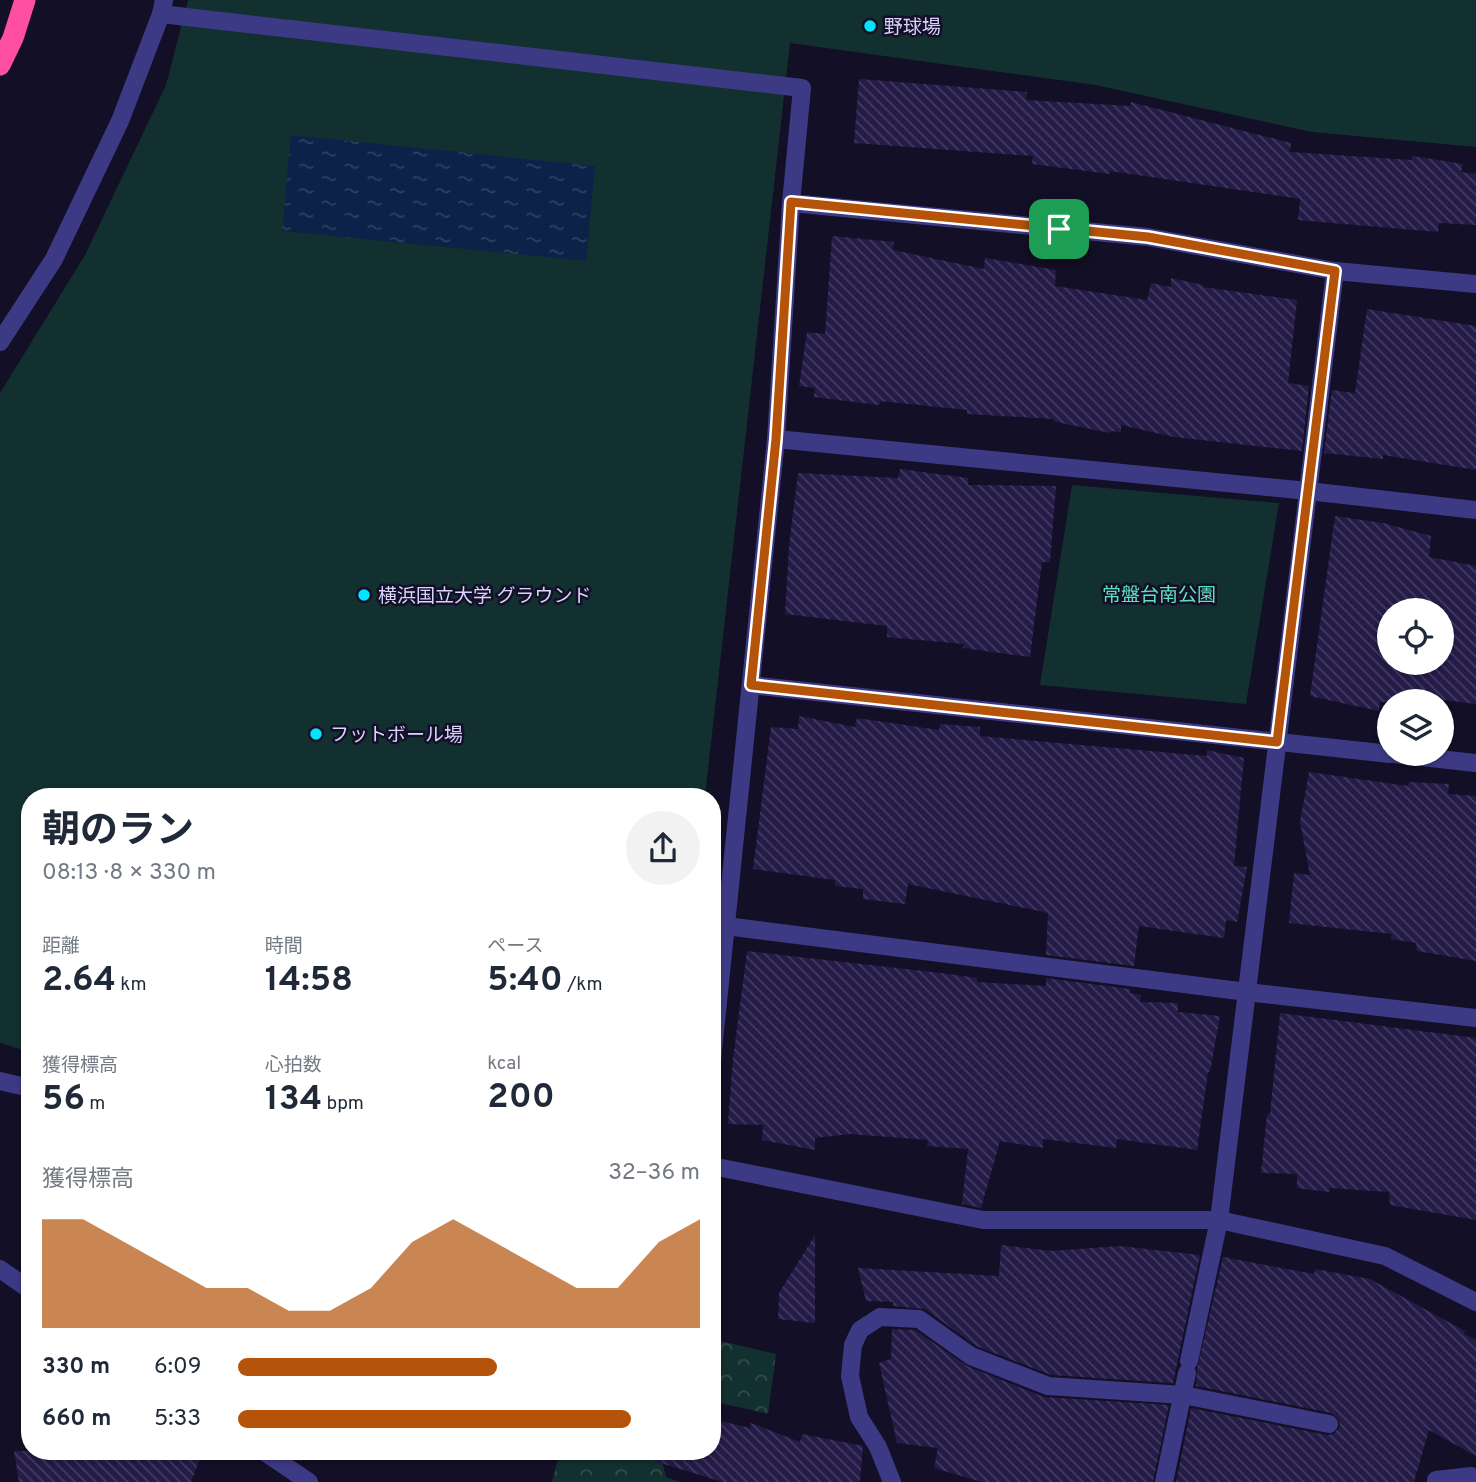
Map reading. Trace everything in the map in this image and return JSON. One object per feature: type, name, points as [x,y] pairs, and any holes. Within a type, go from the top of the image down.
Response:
[{"type":"highway","points":[[13,38],[24,0]]},
{"type":"highway","points":[[0,65],[33,0]]},
{"type":"street","points":[[0,342],[54,259],[120,121],[163,7],[802,88],[791,202],[776,439],[721,974]]},
{"type":"street","points":[[791,202],[1148,237],[1335,271],[1476,284]]},
{"type":"street","points":[[1164,1482],[1219,1220],[1335,271]]},
{"type":"street","points":[[776,439],[1476,510]]},
{"type":"street","points":[[751,685],[1377,752]]},
{"type":"street","points":[[1454,761],[1476,763]]},
{"type":"street","points":[[726,926],[1476,1018]]},
{"type":"street","points":[[0,1081],[21,1086]]},
{"type":"street","points":[[721,1168],[983,1220],[1219,1220],[1385,1256],[1476,1302]]},
{"type":"street","points":[[0,1269],[21,1284]]},
{"type":"street","points":[[892,1482],[878,1447],[859,1417],[850,1376],[853,1345],[860,1330],[880,1317],[919,1319],[971,1356],[1048,1386],[1183,1395],[1329,1424]]},
{"type":"street","points":[[276,1460],[305,1481]]},
{"type":"street","points":[[1436,1482],[1471,1476],[1476,1479]]},
{"type":"green space","name":"横浜国立大学 グラウンド","points":[[188,0],[1476,0],[1476,147],[1312,132],[1095,85],[790,43],[706,788],[21,788],[21,1049],[0,1043],[0,393],[85,255],[166,85]]},
{"type":"green space","name":"常盤台南公園","points":[[1072,485],[1279,503],[1246,704],[1040,685]]},
{"type":"green space","points":[[721,1341],[776,1354],[768,1414],[721,1403]]},
{"type":"green space","points":[[558,1460],[661,1460],[666,1477],[680,1482],[552,1482]]},
{"type":"water","points":[[291,135],[595,166],[586,261],[282,231]]},
{"type":"building","points":[[859,79],[1027,92],[1026,100],[1130,106],[1131,102],[1291,143],[1290,152],[1412,160],[1412,156],[1463,164],[1461,172],[1476,174],[1476,225],[1439,223],[1438,232],[1298,220],[1300,199],[1110,171],[1110,174],[1032,164],[1033,156],[854,143]]},
{"type":"building","points":[[832,236],[894,242],[893,250],[984,269],[985,258],[1056,270],[1055,286],[1147,300],[1151,283],[1171,287],[1171,278],[1203,287],[1297,300],[1288,383],[1309,386],[1302,451],[1174,437],[1121,425],[1121,432],[1110,433],[1056,422],[1053,419],[967,414],[967,410],[880,401],[879,405],[814,397],[815,388],[799,386],[807,332],[825,334]]},
{"type":"building","points":[[1367,309],[1476,326],[1476,470],[1383,455],[1383,459],[1324,453],[1332,390],[1355,393]]},
{"type":"building","points":[[900,469],[968,478],[968,485],[1056,486],[1050,562],[1042,562],[1030,657],[963,648],[964,644],[887,637],[887,626],[785,614],[789,546],[798,473],[898,478]]},
{"type":"building","points":[[1335,516],[1383,523],[1431,536],[1429,557],[1476,566],[1476,704],[1454,701],[1454,689],[1377,689],[1377,711],[1310,696]]},
{"type":"building","points":[[799,716],[855,727],[857,718],[939,730],[940,724],[980,727],[980,736],[1207,756],[1207,750],[1244,758],[1234,866],[1247,867],[1237,922],[1226,920],[1224,938],[1139,926],[1134,966],[1046,955],[1048,913],[908,884],[905,904],[863,899],[863,889],[835,886],[835,880],[753,869],[771,727],[798,729]]},
{"type":"building","points":[[1309,772],[1408,786],[1409,782],[1449,784],[1448,794],[1476,796],[1476,961],[1417,951],[1416,943],[1391,939],[1392,934],[1289,923],[1294,873],[1310,875],[1300,822]]},
{"type":"building","points":[[747,951],[941,973],[977,978],[977,982],[1046,986],[1046,978],[1130,989],[1130,993],[1141,995],[1140,1002],[1178,1003],[1178,1012],[1220,1016],[1208,1072],[1197,1150],[1117,1139],[1116,1148],[1043,1139],[1043,1148],[1000,1141],[981,1208],[962,1204],[968,1149],[927,1146],[928,1140],[850,1134],[815,1138],[815,1150],[762,1140],[763,1125],[728,1124],[733,1059]]},
{"type":"building","points":[[1280,1013],[1476,1038],[1476,1220],[1390,1205],[1389,1192],[1330,1188],[1329,1192],[1297,1188],[1297,1174],[1261,1173]]},
{"type":"building","points":[[815,1235],[815,1323],[778,1319],[779,1293]]},
{"type":"building","points":[[1001,1245],[1052,1251],[1119,1246],[1200,1255],[1173,1383],[1051,1375],[976,1346],[925,1309],[893,1306],[893,1302],[866,1301],[858,1268],[999,1276]]},
{"type":"building","points":[[1223,1257],[1314,1274],[1315,1269],[1370,1279],[1465,1331],[1464,1334],[1476,1340],[1476,1456],[1429,1430],[1414,1482],[1176,1482],[1191,1408],[1327,1435],[1333,1434],[1340,1427],[1339,1420],[1331,1413],[1196,1386],[1197,1369]]},
{"type":"building","points":[[892,1329],[915,1330],[967,1366],[1044,1397],[1169,1405],[1153,1482],[982,1482],[934,1468],[938,1448],[897,1443],[879,1363],[891,1359]]},
{"type":"building","points":[[721,1421],[750,1428],[751,1423],[800,1442],[802,1434],[863,1446],[860,1482],[723,1482],[650,1460],[721,1460]]},
{"type":"building","points":[[14,1451],[21,1451],[21,1460],[200,1460],[191,1482],[19,1482]]},
{"type":"place","name":"野球場","points":[[870,26]]},
{"type":"place","name":"横浜国立大学 グラウンド","points":[[364,595]]},
{"type":"place","name":"フットボール場","points":[[316,734]]},
{"type":"route","points":[[791,202],[1059,229],[1148,237],[1335,271],[1277,742],[751,685],[776,439],[791,202]]}]
